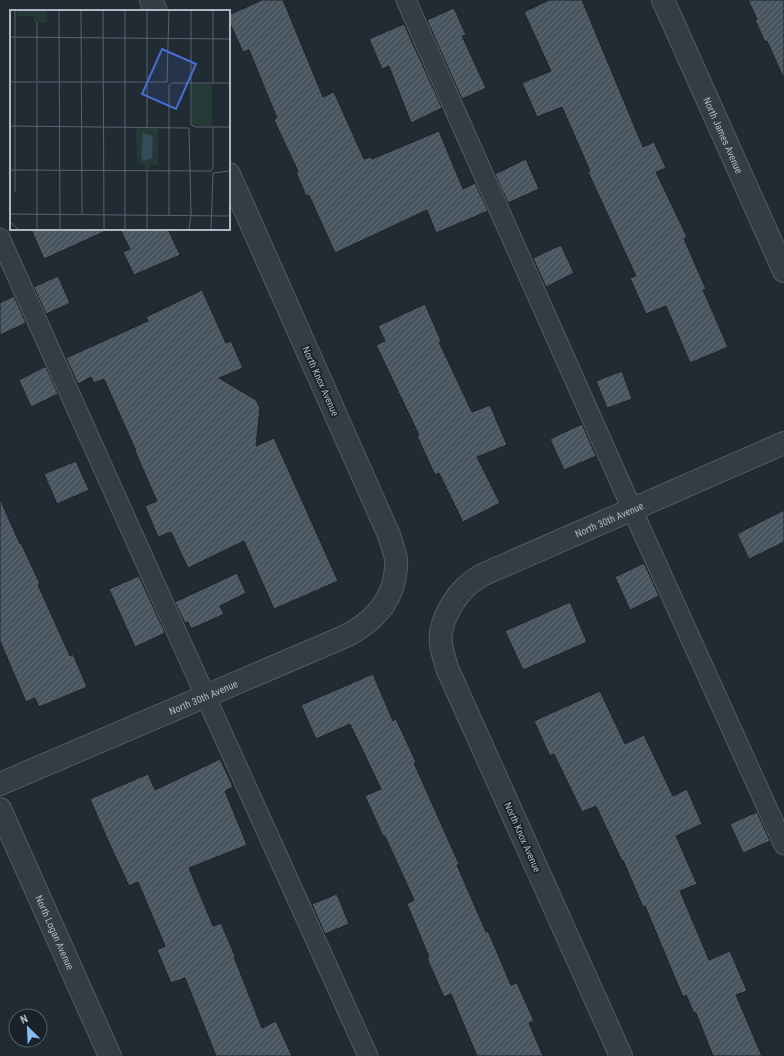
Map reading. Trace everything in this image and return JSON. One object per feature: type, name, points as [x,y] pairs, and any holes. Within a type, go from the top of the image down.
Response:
[{"type":"street","points":[[151,0],[156,10]]},
{"type":"street","name":"North James Avenue","points":[[663,0],[784,271]]},
{"type":"street","name":"North Knox Avenue","points":[[230,176],[389,535],[396,560],[396,574],[391,592]]},
{"type":"street","name":"North 30th Avenue","points":[[447,614],[456,598],[469,584],[482,575],[784,443]]},
{"type":"street","name":"North 30th Avenue","points":[[0,784],[339,639],[359,629],[371,619],[382,608],[391,592]]},
{"type":"street","name":"North Knox Avenue","points":[[447,614],[441,632],[441,643],[447,668],[621,1056]]},
{"type":"street","name":"North Logan Avenue","points":[[0,809],[110,1056]]},
{"type":"lane","points":[[406,0],[632,509],[784,845]]},
{"type":"lane","points":[[0,238],[368,1056]]},
{"type":"building","points":[[262,0],[283,0],[323,97],[334,92],[364,159],[371,157],[372,159],[439,131],[463,189],[475,183],[488,211],[436,233],[427,210],[335,253],[309,195],[306,196],[296,172],[298,171],[274,120],[277,118],[249,50],[243,52],[230,23],[230,15]]},
{"type":"building","points":[[549,0],[582,0],[643,147],[654,142],[666,168],[656,172],[687,237],[684,239],[706,289],[703,290],[728,347],[690,363],[666,306],[646,314],[630,278],[636,276],[588,172],[590,171],[562,107],[537,117],[522,83],[551,71],[524,12]]},
{"type":"building","points":[[748,0],[784,0],[784,79],[767,41],[765,42],[755,20],[757,19]]},
{"type":"building","points":[[454,8],[466,35],[462,36],[486,88],[462,99],[427,20]]},
{"type":"building","points":[[404,24],[442,108],[411,123],[389,66],[382,69],[369,39]]},
{"type":"building","points":[[526,159],[539,189],[508,203],[495,174]]},
{"type":"building","points":[[31,230],[108,230],[44,259]]},
{"type":"building","points":[[120,230],[168,230],[180,255],[134,275],[123,252],[130,249]]},
{"type":"building","points":[[561,245],[574,273],[546,287],[533,258]]},
{"type":"building","points":[[58,276],[70,303],[46,314],[34,287]]},
{"type":"building","points":[[202,290],[226,343],[231,341],[243,368],[219,378],[256,400],[260,408],[256,446],[274,438],[338,581],[274,609],[244,541],[188,568],[171,532],[158,537],[145,506],[157,501],[104,379],[94,383],[91,377],[78,384],[66,358],[148,321],[146,317]]},
{"type":"building","points":[[14,296],[26,323],[0,335],[0,303]]},
{"type":"building","points":[[425,304],[441,341],[439,342],[472,412],[490,405],[507,445],[477,457],[500,503],[463,522],[439,473],[435,475],[417,436],[419,435],[376,345],[385,341],[378,326]]},
{"type":"building","points":[[46,367],[58,394],[31,407],[19,380]]},
{"type":"building","points":[[622,371],[632,399],[607,408],[596,381]]},
{"type":"building","points":[[582,424],[596,456],[564,470],[550,439]]},
{"type":"building","points":[[76,461],[89,490],[57,504],[44,474]]},
{"type":"building","points":[[0,499],[40,584],[38,585],[70,656],[73,654],[87,687],[39,707],[35,698],[26,702],[0,641]]},
{"type":"building","points":[[784,510],[784,542],[749,559],[737,534]]},
{"type":"building","points":[[644,563],[659,596],[630,610],[615,577]]},
{"type":"building","points":[[237,573],[246,593],[220,606],[224,614],[191,629],[188,622],[185,623],[175,602]]},
{"type":"building","points":[[139,576],[165,633],[135,647],[109,589]]},
{"type":"building","points":[[570,602],[587,642],[523,670],[505,631]]},
{"type":"building","points":[[373,674],[393,721],[396,719],[416,762],[414,763],[459,864],[457,865],[486,932],[488,931],[511,985],[517,983],[534,1021],[529,1023],[543,1056],[477,1056],[451,994],[444,997],[427,958],[429,957],[407,904],[414,900],[365,796],[381,789],[350,724],[316,739],[301,705]]},
{"type":"building","points":[[600,691],[625,744],[644,735],[673,796],[687,789],[702,824],[676,836],[697,884],[680,891],[709,960],[730,951],[747,991],[736,995],[762,1056],[713,1056],[696,1013],[694,1013],[686,995],[683,997],[645,906],[643,907],[623,860],[622,861],[596,806],[582,812],[554,754],[550,756],[534,721]]},
{"type":"building","points":[[220,759],[233,787],[225,791],[247,845],[189,868],[213,926],[221,923],[262,1028],[276,1021],[292,1056],[216,1056],[185,978],[171,983],[157,950],[165,946],[138,882],[129,886],[90,799],[148,774],[155,790]]},
{"type":"building","points":[[757,812],[770,841],[743,853],[730,824]]},
{"type":"building","points":[[337,894],[349,924],[325,934],[312,904]]}]
